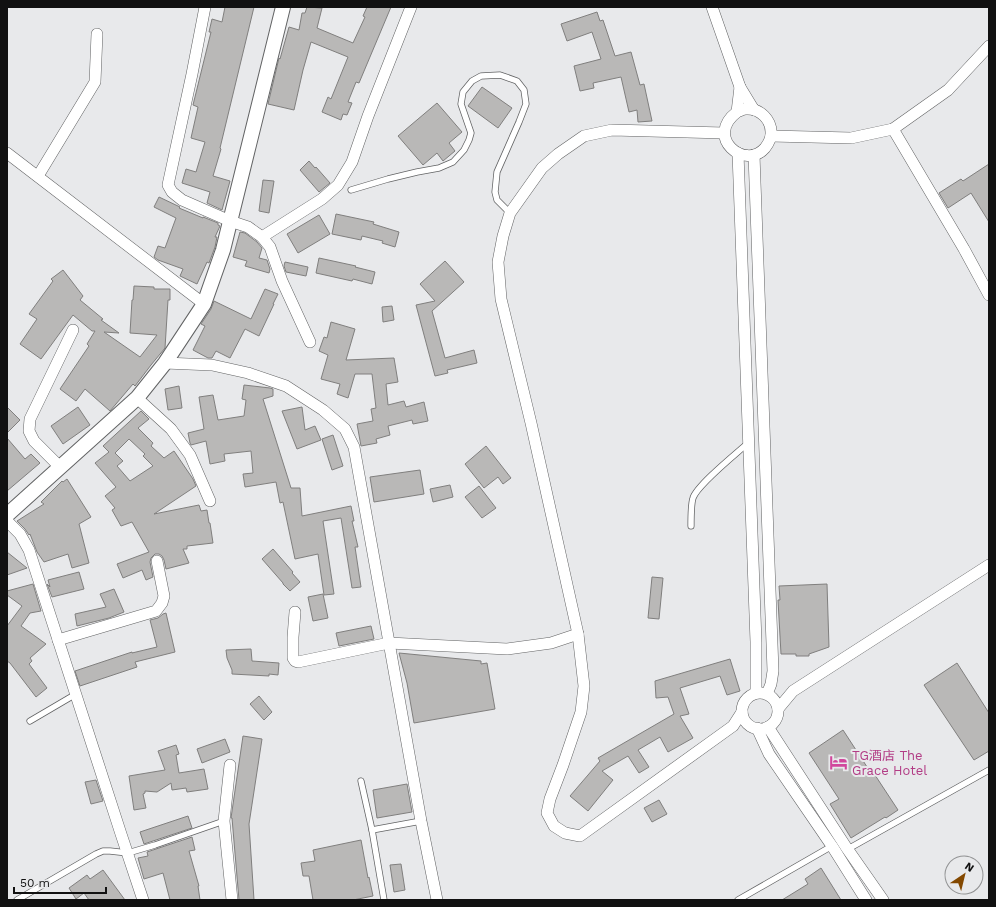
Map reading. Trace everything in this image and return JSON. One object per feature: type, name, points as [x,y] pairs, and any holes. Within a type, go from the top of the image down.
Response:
[{"type":"street","points":[[205,7],[168,185],[172,192],[182,200],[230,221],[248,227],[262,237],[270,247],[282,281],[310,342]]},
{"type":"street","points":[[7,515],[137,398],[165,363],[204,304],[223,250],[283,7]]},
{"type":"street","points":[[262,237],[322,199],[338,185],[352,162],[368,116],[411,7]]},
{"type":"street","points":[[712,7],[740,87],[754,110]]},
{"type":"street","points":[[38,176],[96,82],[98,34]]},
{"type":"street","points":[[771,136],[851,138],[893,128],[948,90],[989,46]]},
{"type":"street","points":[[737,112],[740,87]]},
{"type":"street","points":[[745,109],[754,110],[762,113],[767,120],[771,128],[771,136],[768,144],[762,151],[754,155],[746,156],[738,154],[726,141],[724,133],[726,124],[730,117],[737,112],[745,109]]},
{"type":"street","points":[[893,128],[989,295]]},
{"type":"street","points":[[724,133],[612,130],[584,136],[558,154],[542,168],[510,213],[503,236],[498,262],[501,299],[531,423],[578,634],[584,686],[582,712],[550,799],[547,813],[554,826],[565,833],[580,836],[733,726],[742,712]]},
{"type":"street","points":[[7,153],[204,304]]},
{"type":"street","points":[[738,154],[756,642],[756,693]]},
{"type":"street","points":[[754,155],[773,671],[769,695]]},
{"type":"street","points":[[743,293],[759,292]]},
{"type":"street","points":[[60,467],[34,441],[29,431],[30,419],[73,330]]},
{"type":"street","points":[[165,363],[212,365],[248,373],[286,386],[323,410],[345,429],[354,447],[436,900]]},
{"type":"street","points":[[137,398],[171,429],[190,455],[210,501]]},
{"type":"street","points":[[748,443],[764,442]]},
{"type":"street","points":[[7,521],[20,534],[29,550],[144,900]]},
{"type":"street","points":[[58,640],[156,611],[162,604],[164,596],[156,561]]},
{"type":"street","points":[[733,726],[758,727],[772,724],[777,715],[778,709],[793,691],[989,565]]},
{"type":"street","points":[[754,590],[770,590]]},
{"type":"street","points":[[295,612],[293,658],[298,662],[389,643],[507,649],[551,643],[578,634]]},
{"type":"street","points":[[769,695],[793,691]]},
{"type":"street","points":[[778,709],[774,700],[769,695],[764,693],[756,693],[747,698],[744,702],[742,712],[745,721],[758,727],[848,849],[883,900]]},
{"type":"street","points":[[758,727],[769,754],[832,846],[866,900]]},
{"type":"street","points":[[230,765],[224,822],[232,900]]},
{"type":"lane","points":[[351,190],[388,179],[439,168],[453,162],[464,150],[470,140],[471,132],[461,104],[463,92],[472,81],[480,76],[500,75],[517,81],[524,90],[526,104],[520,122],[497,172],[495,192],[497,200],[510,213]]},
{"type":"lane","points":[[691,526],[693,498],[700,487],[748,443]]},
{"type":"lane","points":[[30,721],[76,694]]},
{"type":"lane","points":[[848,849],[989,770]]},
{"type":"lane","points":[[361,781],[372,830],[384,900]]},
{"type":"lane","points":[[372,830],[421,821]]},
{"type":"lane","points":[[17,900],[103,851],[128,853],[224,822]]},
{"type":"lane","points":[[738,900],[832,846]]},
{"type":"building","points":[[225,7],[254,7],[220,148],[221,149],[213,176],[230,181],[222,210],[207,203],[210,192],[182,183],[186,169],[196,172],[205,142],[191,138],[198,107],[193,105],[211,32],[209,32],[212,19],[222,22]]},
{"type":"building","points":[[307,7],[322,8],[317,28],[353,43],[365,17],[363,16],[367,7],[391,7],[359,83],[356,82],[348,102],[352,103],[347,115],[343,114],[341,120],[322,112],[328,97],[331,99],[348,57],[311,42],[294,110],[268,104],[279,58],[280,59],[289,27],[299,30],[302,13],[305,13]]},
{"type":"building","points":[[597,12],[600,21],[603,20],[615,56],[631,52],[640,85],[644,84],[652,121],[638,122],[637,110],[629,112],[621,77],[593,83],[594,88],[580,91],[574,66],[601,59],[592,32],[567,41],[561,24]]},
{"type":"building","points":[[482,87],[512,108],[498,128],[468,106]]},
{"type":"building","points":[[437,103],[462,132],[449,143],[455,151],[443,161],[437,153],[423,165],[398,136]]},
{"type":"building","points":[[309,161],[330,183],[319,192],[300,170]]},
{"type":"building","points":[[989,164],[989,222],[971,193],[948,208],[939,193],[961,179],[963,181]]},
{"type":"building","points":[[263,180],[274,181],[269,213],[259,211]]},
{"type":"building","points":[[159,197],[180,207],[179,208],[218,223],[220,226],[215,237],[217,237],[215,247],[209,263],[207,262],[197,284],[180,276],[183,269],[158,260],[154,257],[158,246],[165,248],[176,218],[154,207]]},
{"type":"building","points":[[336,214],[374,222],[373,224],[399,232],[395,247],[382,243],[383,241],[362,236],[361,240],[332,234]]},
{"type":"building","points":[[319,215],[330,234],[298,253],[287,234]]},
{"type":"building","points":[[240,232],[245,233],[262,248],[259,258],[267,260],[270,269],[269,273],[245,266],[247,261],[233,257]]},
{"type":"building","points":[[319,258],[356,266],[355,267],[375,272],[372,284],[353,279],[352,281],[316,273]]},
{"type":"building","points":[[445,261],[464,282],[432,311],[445,358],[474,350],[477,363],[447,370],[448,373],[435,376],[416,305],[435,301],[420,284]]},
{"type":"building","points":[[285,262],[308,267],[306,276],[286,272],[284,266]]},
{"type":"building","points":[[63,270],[83,296],[80,300],[103,319],[101,320],[119,333],[104,332],[140,357],[157,335],[130,333],[134,286],[154,287],[154,289],[170,289],[165,348],[135,386],[133,384],[110,411],[85,389],[76,401],[60,389],[89,346],[87,344],[95,331],[92,331],[73,315],[41,359],[20,344],[37,319],[29,314],[53,281],[51,279]]},
{"type":"building","points":[[265,289],[278,294],[259,336],[245,329],[230,358],[216,351],[212,358],[208,358],[193,350],[205,326],[201,324],[211,309],[214,301],[251,319]]},
{"type":"building","points":[[392,306],[394,320],[383,322],[382,307]]},
{"type":"building","points":[[331,322],[355,329],[346,360],[394,358],[398,382],[386,384],[388,405],[404,401],[406,407],[424,402],[428,421],[413,424],[412,420],[388,426],[390,435],[376,439],[377,443],[361,446],[357,424],[373,421],[371,409],[376,408],[372,374],[355,374],[348,398],[337,394],[340,384],[321,379],[328,355],[319,351],[324,337],[327,338]]},
{"type":"building","points":[[244,385],[273,389],[273,396],[263,399],[291,488],[300,488],[302,516],[351,506],[354,521],[352,521],[358,547],[355,547],[361,587],[352,588],[341,518],[323,521],[334,594],[324,595],[318,554],[295,559],[283,502],[280,503],[276,482],[245,487],[243,474],[253,473],[251,451],[224,454],[225,461],[210,464],[206,441],[191,445],[188,433],[204,429],[199,397],[213,395],[218,420],[244,416],[246,400],[242,399]]},
{"type":"building","points":[[179,386],[182,408],[168,410],[165,389]]},
{"type":"building","points":[[7,407],[20,420],[7,433]]},
{"type":"building","points":[[78,407],[90,425],[63,444],[51,426]]},
{"type":"building","points":[[302,407],[305,430],[315,426],[321,440],[297,449],[282,411]]},
{"type":"building","points":[[141,411],[149,419],[138,428],[153,443],[151,446],[164,458],[174,451],[196,486],[154,514],[199,505],[201,511],[207,510],[213,543],[187,546],[187,549],[183,549],[189,563],[166,569],[162,556],[155,554],[151,558],[150,562],[153,577],[146,580],[142,570],[123,578],[117,564],[149,552],[132,522],[121,526],[112,510],[115,508],[105,496],[116,487],[95,463],[109,452],[103,446]],"holes":[[[129,439],[145,454],[143,456],[153,466],[130,481],[117,466],[123,461],[115,453]]]},
{"type":"building","points":[[333,435],[343,466],[332,470],[322,439]]},
{"type":"building","points":[[7,438],[25,459],[31,454],[40,463],[7,491]]},
{"type":"building","points":[[486,446],[511,478],[503,484],[498,477],[484,488],[465,464]]},
{"type":"building","points":[[420,470],[424,494],[374,502],[370,477]]},
{"type":"building","points":[[67,479],[91,517],[79,524],[89,563],[72,568],[68,554],[44,562],[37,552],[30,534],[29,535],[17,521],[44,504],[41,502],[62,481],[63,482]]},
{"type":"building","points":[[450,485],[453,497],[433,502],[430,489]]},
{"type":"building","points":[[479,486],[496,508],[482,518],[465,497]]},
{"type":"building","points":[[273,549],[300,582],[290,591],[262,559]]},
{"type":"building","points":[[7,552],[27,568],[7,575]]},
{"type":"building","points":[[79,572],[84,589],[52,597],[47,584],[50,587],[48,580]]},
{"type":"building","points":[[652,577],[663,578],[659,619],[648,618]]},
{"type":"building","points":[[33,584],[41,611],[30,613],[21,626],[46,644],[30,658],[32,661],[29,664],[47,688],[36,697],[7,661],[7,626],[22,606],[7,595],[7,591]]},
{"type":"building","points":[[827,584],[829,647],[809,654],[809,656],[781,654],[778,600],[780,600],[779,586]]},
{"type":"building","points":[[114,589],[124,612],[109,618],[77,626],[75,614],[106,607],[100,594]]},
{"type":"building","points":[[323,594],[328,618],[313,621],[308,597]]},
{"type":"building","points":[[166,613],[175,652],[135,662],[137,667],[80,686],[75,671],[132,652],[157,647],[150,620],[158,618]]},
{"type":"building","points":[[371,626],[374,639],[339,646],[336,633]]},
{"type":"building","points":[[251,649],[252,661],[279,663],[278,675],[232,674],[226,650]]},
{"type":"building","points":[[399,653],[481,661],[481,664],[487,663],[495,709],[414,723],[407,683]]},
{"type":"building","points":[[730,659],[740,691],[727,695],[720,676],[680,688],[689,714],[680,716],[693,738],[668,752],[660,737],[638,750],[649,767],[639,773],[628,756],[602,771],[613,780],[588,811],[570,796],[600,761],[598,758],[674,714],[668,697],[656,698],[655,681]]},
{"type":"building","points":[[957,663],[989,713],[989,751],[974,760],[924,685]]},
{"type":"building","points":[[259,696],[272,712],[264,720],[250,704]]},
{"type":"building","points":[[843,730],[871,773],[873,772],[898,810],[851,838],[830,804],[839,799],[809,753]]},
{"type":"building","points":[[243,736],[262,739],[249,824],[254,900],[239,900],[231,818]]},
{"type":"building","points":[[225,739],[230,752],[202,763],[197,749]]},
{"type":"building","points":[[176,745],[179,754],[176,755],[179,773],[204,769],[208,789],[187,792],[186,788],[172,790],[171,783],[157,792],[145,791],[143,794],[146,808],[134,810],[129,776],[165,770],[158,751]]},
{"type":"building","points":[[96,780],[103,801],[91,804],[85,782]]},
{"type":"building","points":[[407,784],[412,812],[377,818],[373,790]]},
{"type":"building","points":[[659,800],[667,814],[652,822],[644,808]]},
{"type":"building","points":[[188,816],[192,828],[144,844],[140,832]]},
{"type":"building","points":[[192,837],[195,850],[189,851],[199,886],[200,900],[170,900],[163,873],[144,879],[138,858],[148,856],[147,852]]},
{"type":"building","points":[[361,840],[373,896],[353,900],[313,900],[309,876],[303,876],[301,863],[315,861],[313,850]]},
{"type":"building","points":[[401,864],[405,890],[394,892],[390,865]]},
{"type":"building","points":[[821,868],[841,900],[782,900],[808,884],[805,879]]},
{"type":"building","points":[[103,870],[125,900],[89,900],[84,893],[76,899],[69,888],[87,875],[90,879]]},
{"type":"place","name":"TG酒店 The Grace Hotel","points":[[839,762]]}]
